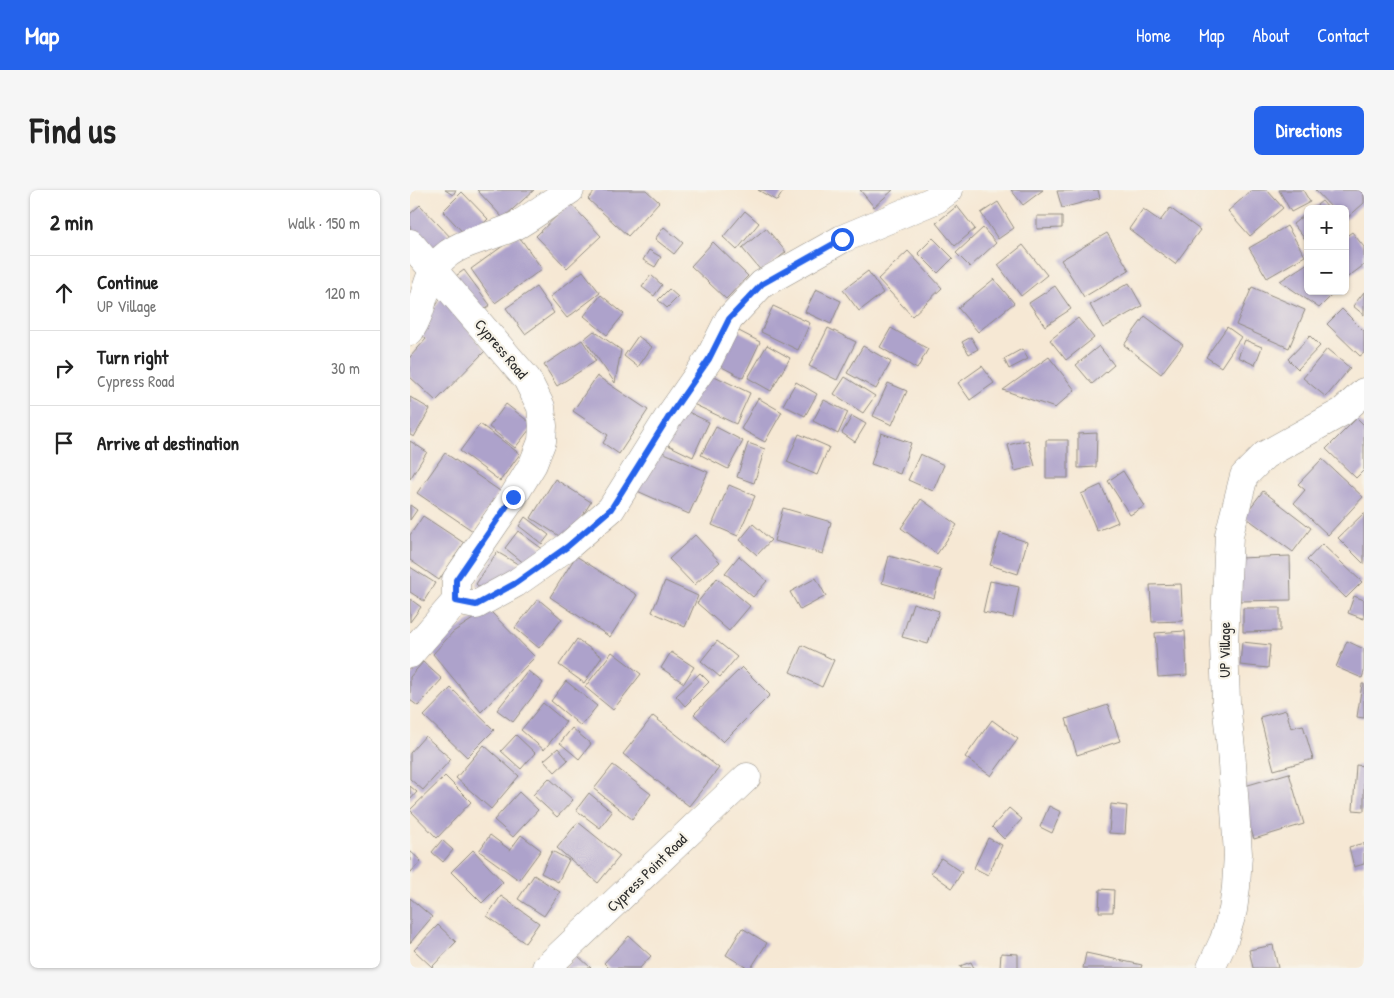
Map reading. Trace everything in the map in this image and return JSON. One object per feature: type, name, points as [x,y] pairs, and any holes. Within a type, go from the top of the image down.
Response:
[{"type":"street","points":[[410,331],[419,316],[434,270],[448,254],[471,241],[517,225],[570,190]]},
{"type":"street","points":[[410,654],[456,601],[476,605],[516,583],[567,547],[611,509],[668,418],[709,359],[729,319],[762,284],[842,239],[937,199],[949,190]]},
{"type":"street","name":"Cypress Road","points":[[410,243],[527,379],[541,407],[542,441],[532,464],[513,497],[456,580],[456,601]]},
{"type":"street","name":"UP Village","points":[[1211,968],[1231,917],[1236,887],[1238,854],[1232,750],[1226,702],[1224,643],[1229,535],[1244,476],[1264,455],[1342,412],[1364,392]]},
{"type":"street","name":"Cypress Point Road","points":[[546,968],[747,777]]},
{"type":"building","points":[[445,190],[456,190],[453,195]]},
{"type":"building","points":[[477,190],[534,190],[503,218]]},
{"type":"building","points":[[596,190],[646,190],[659,202],[628,236],[588,199]]},
{"type":"building","points":[[758,190],[784,190],[777,201]]},
{"type":"building","points":[[860,190],[893,190],[874,207]]},
{"type":"building","points":[[1011,190],[1043,190],[1023,205]]},
{"type":"building","points":[[1098,190],[1100,198],[1062,208],[1057,191]]},
{"type":"building","points":[[1252,190],[1267,190],[1283,208],[1250,236],[1228,211]]},
{"type":"building","points":[[1279,190],[1303,190],[1310,202],[1291,212]]},
{"type":"building","points":[[1315,190],[1360,190],[1364,196],[1364,203],[1349,216],[1349,205],[1329,205]]},
{"type":"building","points":[[462,192],[488,219],[468,238],[443,211]]},
{"type":"building","points":[[1322,201],[1326,205],[1317,205]]},
{"type":"building","points":[[998,202],[1014,228],[998,239],[981,213]]},
{"type":"building","points":[[570,203],[601,236],[567,268],[536,236]]},
{"type":"building","points":[[420,205],[454,241],[435,259],[410,232],[410,214]]},
{"type":"building","points":[[957,206],[975,229],[955,246],[936,223]]},
{"type":"building","points":[[1170,208],[1200,230],[1175,264],[1129,229],[1143,209],[1160,221]]},
{"type":"building","points":[[745,211],[759,223],[737,250],[723,237]]},
{"type":"building","points":[[1304,215],[1304,238],[1293,224]]},
{"type":"building","points":[[1037,216],[1062,216],[1062,228],[1037,229]]},
{"type":"building","points":[[1287,226],[1304,257],[1267,278],[1249,248]]},
{"type":"building","points":[[664,227],[683,243],[674,254],[655,239]]},
{"type":"building","points":[[766,228],[786,252],[762,272],[742,248]]},
{"type":"building","points":[[983,228],[996,243],[970,267],[956,253]]},
{"type":"building","points":[[1352,232],[1364,247],[1364,265],[1349,276],[1349,250],[1349,234]]},
{"type":"building","points":[[1107,233],[1129,270],[1084,297],[1061,260]]},
{"type":"building","points":[[518,235],[542,269],[495,303],[471,269]]},
{"type":"building","points":[[933,238],[953,258],[938,273],[918,253]]},
{"type":"building","points":[[713,242],[748,276],[726,299],[691,266]]},
{"type":"building","points":[[1023,245],[1047,275],[1021,296],[998,265]]},
{"type":"building","points":[[649,250],[661,257],[655,267],[643,260]]},
{"type":"building","points":[[908,251],[942,288],[912,316],[878,279]]},
{"type":"building","points":[[1304,266],[1304,295],[1332,295],[1319,308],[1280,281]]},
{"type":"building","points":[[464,270],[490,305],[478,314],[453,278]]},
{"type":"building","points":[[583,271],[600,293],[567,318],[550,297]]},
{"type":"building","points":[[868,271],[883,293],[859,311],[843,290]]},
{"type":"building","points":[[651,275],[662,285],[654,296],[642,287]]},
{"type":"building","points":[[994,279],[1014,303],[978,332],[958,308]]},
{"type":"building","points":[[1129,283],[1142,306],[1103,328],[1090,305]]},
{"type":"building","points":[[1055,286],[1071,309],[1045,326],[1029,303]]},
{"type":"building","points":[[536,287],[554,313],[525,334],[506,308]]},
{"type":"building","points":[[1252,287],[1305,310],[1289,348],[1236,325]]},
{"type":"building","points":[[669,289],[678,297],[667,308],[658,300]]},
{"type":"building","points":[[816,289],[841,301],[831,324],[805,312]]},
{"type":"building","points":[[1364,292],[1364,315],[1353,306]]},
{"type":"building","points":[[601,295],[624,314],[607,335],[584,316]]},
{"type":"building","points":[[442,296],[485,351],[436,401],[410,377],[410,357],[426,339],[419,333]]},
{"type":"building","points":[[773,306],[810,323],[798,350],[761,332]]},
{"type":"building","points":[[1342,309],[1364,331],[1364,353],[1360,356],[1327,324]]},
{"type":"building","points":[[1145,316],[1183,345],[1161,374],[1124,345]]},
{"type":"building","points":[[1078,318],[1094,338],[1066,360],[1050,340]]},
{"type":"building","points":[[1227,327],[1241,337],[1221,367],[1206,357]]},
{"type":"building","points":[[828,328],[856,342],[837,380],[809,366]]},
{"type":"building","points":[[891,328],[928,349],[917,369],[880,347]]},
{"type":"building","points":[[737,330],[760,342],[743,378],[720,366]]},
{"type":"building","points":[[594,331],[621,350],[615,383],[584,339]]},
{"type":"building","points":[[638,336],[652,347],[638,367],[624,356]]},
{"type":"building","points":[[1310,336],[1320,346],[1298,369],[1288,359]]},
{"type":"building","points":[[971,337],[978,349],[969,354],[962,342]]},
{"type":"building","points":[[582,340],[596,361],[557,386],[544,365]]},
{"type":"building","points":[[1245,340],[1262,347],[1255,365],[1238,357]]},
{"type":"building","points":[[767,345],[790,358],[771,391],[748,378]]},
{"type":"building","points":[[863,346],[891,362],[876,389],[847,373]]},
{"type":"building","points":[[1099,346],[1114,365],[1092,384],[1076,365]]},
{"type":"building","points":[[1022,349],[1028,359],[1009,369],[1004,359]]},
{"type":"building","points":[[1327,349],[1350,368],[1326,397],[1303,378]]},
{"type":"building","points":[[1049,357],[1075,390],[1055,408],[1003,390]]},
{"type":"building","points":[[982,366],[994,383],[970,400],[958,383]]},
{"type":"building","points":[[706,372],[750,393],[736,424],[691,403]]},
{"type":"building","points":[[597,376],[648,410],[619,454],[603,443],[608,435],[573,411]]},
{"type":"building","points":[[845,377],[875,396],[863,413],[834,394]]},
{"type":"building","points":[[796,382],[817,394],[805,416],[783,405]]},
{"type":"building","points":[[888,383],[907,391],[892,425],[873,416]]},
{"type":"building","points":[[410,397],[430,409],[414,437],[410,435]]},
{"type":"building","points":[[758,398],[782,412],[765,442],[741,429]]},
{"type":"building","points":[[824,400],[848,412],[838,434],[813,421]]},
{"type":"building","points":[[506,404],[533,425],[515,448],[489,427]]},
{"type":"building","points":[[682,409],[709,422],[693,457],[666,444]]},
{"type":"building","points":[[852,416],[866,424],[855,442],[842,433]]},
{"type":"building","points":[[1357,418],[1364,425],[1364,470],[1356,478],[1326,449]]},
{"type":"building","points":[[480,424],[520,454],[500,481],[460,451]]},
{"type":"building","points":[[716,427],[743,441],[728,469],[701,455]]},
{"type":"building","points":[[881,433],[911,443],[900,474],[871,464]]},
{"type":"building","points":[[1097,433],[1096,467],[1078,468],[1078,434]]},
{"type":"building","points":[[799,434],[829,447],[817,475],[787,462]]},
{"type":"building","points":[[1028,440],[1035,466],[1015,471],[1008,445]]},
{"type":"building","points":[[1046,440],[1068,440],[1068,478],[1046,478]]},
{"type":"building","points":[[410,441],[427,452],[410,479]]},
{"type":"building","points":[[748,443],[765,449],[754,483],[737,477]]},
{"type":"building","points":[[653,448],[708,472],[689,514],[635,490]]},
{"type":"building","points":[[445,453],[500,491],[473,531],[417,493]]},
{"type":"building","points":[[920,454],[944,465],[933,491],[908,480]]},
{"type":"building","points":[[1322,459],[1363,497],[1328,535],[1294,503],[1305,490],[1298,484]]},
{"type":"building","points":[[1123,471],[1145,506],[1130,515],[1108,481]]},
{"type":"building","points":[[555,479],[591,502],[567,541],[531,518]]},
{"type":"building","points":[[729,485],[755,496],[738,536],[712,525]]},
{"type":"building","points":[[1101,485],[1118,522],[1097,531],[1081,494]]},
{"type":"building","points":[[1263,491],[1311,528],[1293,552],[1244,516]]},
{"type":"building","points":[[921,499],[957,525],[937,554],[901,528]]},
{"type":"building","points":[[410,505],[417,510],[410,520]]},
{"type":"building","points":[[783,508],[831,522],[823,554],[774,541]]},
{"type":"building","points":[[1364,513],[1364,564],[1338,538]]},
{"type":"building","points":[[423,516],[464,543],[439,580],[410,560],[410,535]]},
{"type":"building","points":[[525,517],[549,535],[542,544],[519,526]]},
{"type":"building","points":[[753,524],[771,540],[757,555],[740,540]]},
{"type":"building","points":[[518,531],[544,550],[530,568],[505,548]]},
{"type":"building","points":[[1000,533],[1027,542],[1018,574],[990,565]]},
{"type":"building","points":[[695,535],[720,562],[694,585],[669,559]]},
{"type":"building","points":[[1322,544],[1362,582],[1346,598],[1307,560]]},
{"type":"building","points":[[497,552],[523,567],[486,592],[476,584]]},
{"type":"building","points":[[576,556],[637,595],[610,637],[550,597]]},
{"type":"building","points":[[739,556],[767,581],[753,597],[725,573]]},
{"type":"building","points":[[889,556],[941,570],[934,598],[882,583]]},
{"type":"building","points":[[1290,556],[1291,600],[1240,601],[1239,558]]},
{"type":"building","points":[[410,567],[435,583],[424,601],[410,592]]},
{"type":"building","points":[[717,578],[750,606],[729,631],[697,603]]},
{"type":"building","points":[[816,578],[826,596],[800,610],[790,592]]},
{"type":"building","points":[[665,581],[698,596],[685,627],[652,612]]},
{"type":"building","points":[[990,581],[1019,587],[1013,618],[983,612]]},
{"type":"building","points":[[1181,584],[1183,621],[1152,622],[1150,585]]},
{"type":"building","points":[[1354,596],[1364,600],[1364,619],[1348,613]]},
{"type":"building","points":[[410,599],[421,607],[410,622]]},
{"type":"building","points":[[538,599],[562,619],[539,648],[515,628]]},
{"type":"building","points":[[913,603],[939,611],[928,644],[902,637]]},
{"type":"building","points":[[1243,608],[1280,608],[1280,631],[1243,632]]},
{"type":"building","points":[[488,609],[535,657],[481,712],[433,654],[453,632]]},
{"type":"building","points":[[1185,631],[1187,675],[1158,677],[1155,633]]},
{"type":"building","points":[[577,639],[602,657],[584,683],[559,665]]},
{"type":"building","points":[[717,641],[737,657],[720,677],[701,661]]},
{"type":"building","points":[[1347,641],[1364,649],[1364,672],[1362,678],[1336,667]]},
{"type":"building","points":[[1242,642],[1270,645],[1268,668],[1240,665]]},
{"type":"building","points":[[802,645],[834,660],[822,687],[790,672]]},
{"type":"building","points":[[612,652],[641,674],[613,710],[585,687]]},
{"type":"building","points":[[671,652],[694,667],[684,683],[661,668]]},
{"type":"building","points":[[423,662],[442,679],[418,706],[410,700],[410,677]]},
{"type":"building","points":[[742,667],[770,695],[723,742],[694,714]]},
{"type":"building","points":[[528,671],[543,683],[513,722],[497,710]]},
{"type":"building","points":[[700,673],[709,682],[685,706],[676,696]]},
{"type":"building","points":[[566,681],[597,706],[581,726],[551,701]]},
{"type":"building","points":[[1362,684],[1364,684],[1364,718],[1357,717]]},
{"type":"building","points":[[451,688],[494,730],[467,757],[424,716]]},
{"type":"building","points":[[543,703],[566,722],[544,750],[521,730]]},
{"type":"building","points":[[1108,705],[1120,741],[1077,755],[1066,719]]},
{"type":"building","points":[[1286,710],[1291,728],[1303,725],[1313,759],[1274,770],[1260,717]]},
{"type":"building","points":[[653,716],[719,768],[689,806],[623,754]]},
{"type":"building","points":[[992,720],[1018,739],[991,776],[965,757]]},
{"type":"building","points":[[572,728],[591,744],[579,759],[560,743]]},
{"type":"building","points":[[516,735],[535,753],[521,769],[501,751]]},
{"type":"building","points":[[425,736],[451,759],[423,790],[410,779],[410,753]]},
{"type":"building","points":[[484,745],[519,776],[491,809],[456,778]]},
{"type":"building","points":[[558,748],[568,760],[555,772],[544,760]]},
{"type":"building","points":[[613,765],[651,794],[632,819],[594,789]]},
{"type":"building","points":[[1356,765],[1364,766],[1364,811],[1353,810]]},
{"type":"building","points":[[1289,773],[1304,824],[1254,839],[1238,788]]},
{"type":"building","points":[[445,776],[471,802],[437,838],[410,810]]},
{"type":"building","points":[[549,778],[573,800],[557,817],[533,795]]},
{"type":"building","points":[[410,786],[417,792],[410,800]]},
{"type":"building","points":[[519,792],[538,810],[513,837],[494,820]]},
{"type":"building","points":[[589,793],[612,812],[600,828],[576,810]]},
{"type":"building","points":[[1111,804],[1127,806],[1125,834],[1109,833]]},
{"type":"building","points":[[1049,806],[1061,812],[1052,833],[1040,827]]},
{"type":"building","points":[[1009,808],[1022,819],[1004,839],[992,827]]},
{"type":"building","points":[[578,822],[620,856],[598,883],[557,848]]},
{"type":"building","points":[[490,835],[510,850],[521,835],[541,850],[519,880],[479,851]]},
{"type":"building","points":[[988,838],[1002,845],[988,875],[974,868]]},
{"type":"building","points":[[442,840],[453,850],[443,862],[432,852]]},
{"type":"building","points":[[1364,843],[1364,864],[1354,867],[1349,847]]},
{"type":"building","points":[[473,850],[503,882],[482,903],[451,872]]},
{"type":"building","points":[[410,851],[421,861],[410,873]]},
{"type":"building","points":[[552,851],[569,860],[558,882],[541,873]]},
{"type":"building","points":[[941,858],[962,872],[952,888],[931,873]]},
{"type":"building","points":[[534,875],[560,892],[544,916],[518,899]]},
{"type":"building","points":[[1100,889],[1114,890],[1113,912],[1099,912]]},
{"type":"building","points":[[501,896],[539,923],[525,943],[487,916]]},
{"type":"building","points":[[410,898],[432,917],[410,943]]},
{"type":"building","points":[[438,925],[456,942],[432,967],[414,950]]},
{"type":"building","points":[[742,928],[767,943],[751,968],[747,968],[726,955]]},
{"type":"building","points":[[629,936],[651,956],[640,968],[609,968],[604,963]]},
{"type":"building","points":[[1273,945],[1278,968],[1253,968],[1249,950]]},
{"type":"building","points":[[1001,953],[1018,954],[1018,968],[1000,968]]},
{"type":"building","points":[[1086,953],[1142,965],[1141,968],[1083,968]]},
{"type":"building","points":[[577,955],[591,968],[565,968]]},
{"type":"building","points":[[971,962],[974,968],[961,968],[960,966]]},
{"type":"route","points":[[513,497],[456,580],[456,601],[476,605],[516,583],[567,547],[611,509],[668,418],[709,359],[729,319],[762,284],[842,239]]}]
